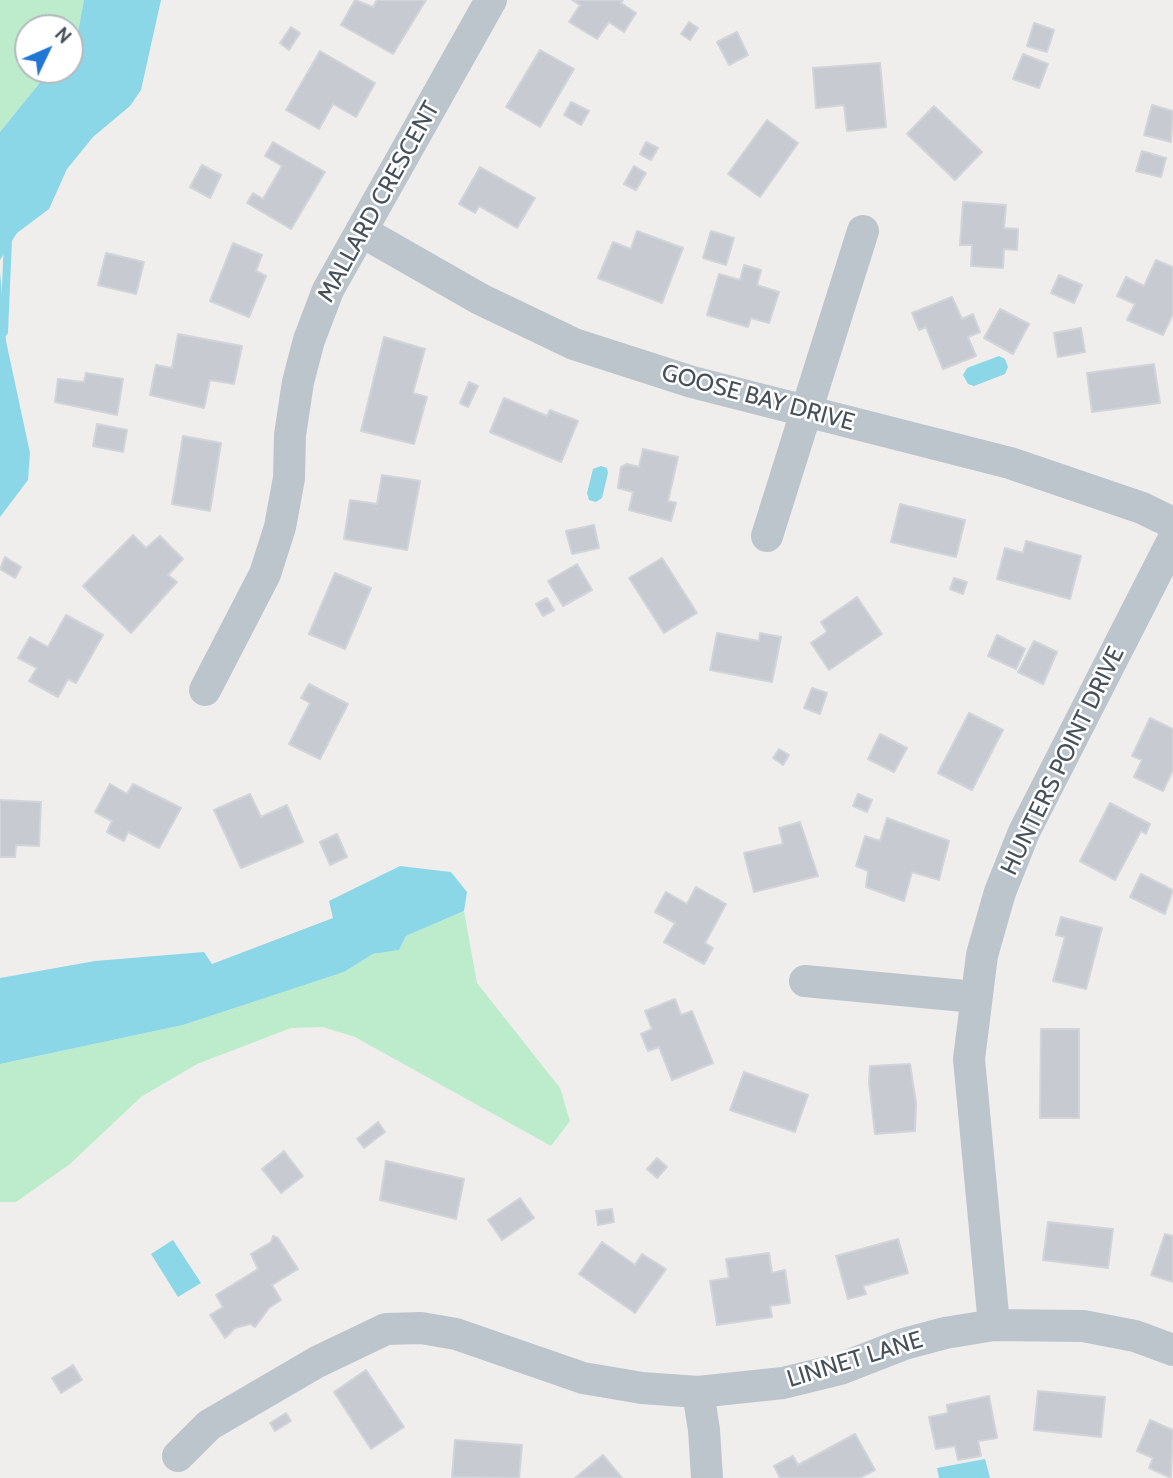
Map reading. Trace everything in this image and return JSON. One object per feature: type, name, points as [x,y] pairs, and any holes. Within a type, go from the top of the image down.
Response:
[{"type":"street","name":"MALLARD CRESCENT","points":[[205,690],[265,574],[285,502],[298,382],[309,340],[328,290],[491,0]]},
{"type":"street","name":"GOOSE BAY DRIVE","points":[[361,230],[480,299],[574,344],[692,382],[1010,463],[1142,508],[1173,523]]},
{"type":"street","points":[[767,536],[863,231]]},
{"type":"street","name":"HUNTERS POINT DRIVE","points":[[994,1325],[969,1059],[975,997],[1000,892],[1024,832],[1173,540]]},
{"type":"street","points":[[805,981],[975,997]]},
{"type":"street","name":"LINNET LANE","points":[[178,1456],[209,1425],[377,1330],[424,1328],[456,1334],[583,1378],[642,1388],[698,1392],[783,1383],[839,1369],[904,1344],[945,1333],[994,1325],[1083,1326],[1135,1336],[1173,1350]]},
{"type":"street","points":[[698,1392],[707,1478]]},
{"type":"green space","points":[[0,0],[84,0],[81,14],[14,14],[14,84],[39,84],[0,132]]},
{"type":"green space","points":[[464,911],[477,983],[560,1088],[570,1121],[551,1146],[355,1037],[323,1027],[291,1028],[197,1064],[141,1097],[70,1164],[16,1202],[0,1202],[0,1064],[183,1025],[344,972],[373,954],[399,950],[406,936]]},
{"type":"water","points":[[84,0],[161,0],[141,90],[130,106],[93,137],[67,169],[49,209],[17,233],[0,260],[0,132],[39,84],[84,84],[84,14],[81,14]]},
{"type":"water","points":[[0,272],[6,341],[30,453],[28,480],[0,517]]},
{"type":"water","points":[[999,356],[1005,359],[1008,367],[1005,374],[974,386],[968,384],[963,375],[967,368]]},
{"type":"water","points":[[601,466],[607,468],[608,473],[602,498],[596,502],[589,500],[587,493],[593,469]]},
{"type":"water","points":[[400,866],[451,872],[467,892],[464,911],[406,936],[399,950],[373,954],[344,972],[183,1025],[0,1064],[0,978],[95,961],[204,952],[212,964],[333,918],[329,901]]},
{"type":"water","points":[[173,1240],[201,1283],[178,1297],[151,1254]]},
{"type":"water","points":[[985,1459],[990,1478],[939,1478],[937,1468]]},
{"type":"building","points":[[355,0],[373,7],[377,0],[426,0],[393,54],[341,25]]},
{"type":"building","points":[[572,0],[623,0],[621,3],[636,13],[624,32],[609,22],[597,39],[569,22],[580,5]]},
{"type":"building","points":[[689,22],[698,28],[690,40],[681,34]]},
{"type":"building","points":[[1034,23],[1054,30],[1047,52],[1027,46]]},
{"type":"building","points":[[291,27],[300,33],[289,50],[280,43]]},
{"type":"building","points":[[737,32],[748,55],[729,65],[717,42]]},
{"type":"building","points":[[540,50],[574,69],[540,127],[506,107]]},
{"type":"building","points":[[320,51],[375,83],[356,117],[333,104],[319,129],[286,110]]},
{"type":"building","points":[[1023,54],[1048,64],[1039,88],[1013,79]]},
{"type":"building","points":[[880,63],[886,127],[847,131],[844,105],[816,108],[813,68]]},
{"type":"building","points":[[571,102],[589,111],[581,125],[564,115]]},
{"type":"building","points":[[1152,105],[1173,111],[1171,142],[1144,135]]},
{"type":"building","points":[[934,106],[982,152],[955,180],[907,134]]},
{"type":"building","points":[[767,120],[798,143],[760,197],[728,174]]},
{"type":"building","points":[[273,142],[325,172],[291,229],[247,203],[253,193],[263,199],[282,166],[265,156]]},
{"type":"building","points":[[646,142],[658,148],[651,160],[640,154]]},
{"type":"building","points":[[1142,151],[1166,158],[1161,177],[1136,171]]},
{"type":"building","points":[[202,165],[221,175],[210,198],[190,187]]},
{"type":"building","points":[[634,166],[646,173],[636,190],[624,184]]},
{"type":"building","points":[[480,167],[535,198],[517,228],[479,206],[475,213],[459,204]]},
{"type":"building","points":[[963,202],[1006,205],[1004,228],[1018,229],[1017,250],[1004,249],[1003,268],[971,266],[972,245],[960,245]]},
{"type":"building","points":[[637,231],[683,248],[662,303],[598,278],[613,242],[631,249]]},
{"type":"building","points":[[711,231],[734,238],[726,265],[703,258]]},
{"type":"building","points":[[233,243],[262,255],[256,271],[266,276],[249,317],[210,301]]},
{"type":"building","points":[[106,253],[144,262],[136,294],[98,285]]},
{"type":"building","points":[[1156,260],[1173,267],[1173,314],[1163,335],[1127,320],[1135,304],[1117,296],[1126,277],[1144,286]]},
{"type":"building","points":[[744,265],[761,270],[757,285],[779,292],[769,323],[751,318],[748,327],[707,315],[719,274],[740,280]]},
{"type":"building","points":[[1059,275],[1082,285],[1074,303],[1051,293]]},
{"type":"building","points":[[952,297],[962,319],[973,314],[980,332],[968,337],[976,356],[943,369],[926,327],[919,330],[912,313]]},
{"type":"building","points":[[1000,309],[1029,324],[1013,354],[984,338]]},
{"type":"building","points":[[1081,328],[1085,352],[1058,357],[1054,333]]},
{"type":"building","points":[[178,334],[242,346],[234,384],[210,380],[204,408],[150,395],[156,365],[172,368]]},
{"type":"building","points":[[384,337],[425,349],[413,393],[427,397],[414,444],[361,431]]},
{"type":"building","points":[[1154,364],[1160,403],[1092,412],[1087,373]]},
{"type":"building","points":[[86,373],[123,379],[117,415],[55,402],[58,379],[84,382]]},
{"type":"building","points":[[469,382],[478,386],[468,407],[460,403]]},
{"type":"building","points":[[504,398],[547,416],[550,410],[578,421],[561,462],[490,432]]},
{"type":"building","points":[[97,424],[127,430],[123,452],[93,446]]},
{"type":"building","points":[[183,436],[221,443],[210,511],[172,504]]},
{"type":"building","points":[[643,449],[678,457],[668,501],[676,503],[671,521],[629,510],[633,492],[618,488],[621,467],[627,464],[639,467]]},
{"type":"building","points":[[382,475],[420,481],[407,550],[344,539],[350,500],[377,504]]},
{"type":"building","points":[[900,504],[965,520],[956,557],[891,542]]},
{"type":"building","points":[[594,525],[599,548],[572,554],[566,531]]},
{"type":"building","points":[[133,535],[146,548],[160,536],[183,559],[168,575],[177,582],[131,633],[83,586]]},
{"type":"building","points":[[1026,541],[1081,556],[1070,599],[997,579],[1005,548],[1023,553]]},
{"type":"building","points":[[5,557],[21,567],[15,578],[0,569]]},
{"type":"building","points":[[662,558],[697,613],[664,633],[629,578]]},
{"type":"building","points":[[577,564],[592,590],[563,606],[548,581]]},
{"type":"building","points":[[335,573],[371,588],[345,649],[309,634]]},
{"type":"building","points":[[954,578],[967,582],[963,594],[950,589]]},
{"type":"building","points":[[857,597],[882,634],[829,670],[811,643],[827,632],[821,622]]},
{"type":"building","points":[[547,598],[554,610],[543,616],[536,604]]},
{"type":"building","points":[[66,615],[103,635],[76,683],[68,679],[58,697],[29,681],[37,668],[18,658],[30,637],[48,647]]},
{"type":"building","points":[[717,633],[759,641],[760,633],[781,637],[772,682],[710,670]]},
{"type":"building","points":[[997,635],[1025,649],[1016,669],[988,656]]},
{"type":"building","points":[[1034,641],[1057,652],[1043,684],[1018,672]]},
{"type":"building","points":[[309,684],[348,704],[320,759],[289,744],[310,703],[301,698]]},
{"type":"building","points":[[812,688],[827,693],[820,714],[804,708]]},
{"type":"building","points":[[969,713],[1003,730],[972,790],[938,773]]},
{"type":"building","points":[[1150,718],[1173,729],[1173,770],[1163,791],[1134,777],[1142,760],[1132,756]]},
{"type":"building","points":[[880,734],[907,748],[894,772],[868,759]]},
{"type":"building","points":[[779,749],[789,755],[783,765],[773,758]]},
{"type":"building","points":[[110,784],[127,794],[133,784],[181,808],[159,848],[128,832],[124,841],[107,832],[112,821],[95,812]]},
{"type":"building","points":[[250,794],[261,817],[287,805],[303,842],[241,868],[214,810]]},
{"type":"building","points":[[858,794],[872,800],[867,812],[853,806]]},
{"type":"building","points":[[0,800],[41,802],[39,846],[16,845],[15,857],[0,857]]},
{"type":"building","points":[[1110,803],[1150,824],[1146,834],[1141,831],[1115,880],[1080,861]]},
{"type":"building","points":[[887,818],[949,841],[939,880],[912,872],[904,901],[866,887],[868,871],[856,866],[865,836],[880,841]]},
{"type":"building","points":[[800,822],[818,876],[754,892],[744,853],[783,844],[779,828]]},
{"type":"building","points":[[337,834],[347,857],[330,865],[320,842]]},
{"type":"building","points":[[1141,874],[1173,890],[1165,914],[1130,897]]},
{"type":"building","points":[[696,887],[726,904],[705,943],[713,948],[704,964],[664,942],[675,923],[655,912],[666,892],[687,904]]},
{"type":"building","points":[[1061,917],[1102,928],[1086,989],[1053,981],[1065,937],[1056,935]]},
{"type":"building","points":[[675,999],[681,1015],[692,1011],[713,1063],[672,1080],[659,1047],[648,1051],[641,1034],[652,1029],[645,1011]]},
{"type":"building","points":[[1041,1029],[1079,1029],[1079,1118],[1040,1118]]},
{"type":"building","points":[[910,1064],[916,1103],[915,1131],[875,1134],[869,1082],[870,1066]]},
{"type":"building","points":[[744,1072],[808,1095],[795,1132],[730,1110]]},
{"type":"building","points":[[378,1122],[385,1132],[364,1148],[357,1139]]},
{"type":"building","points":[[284,1151],[303,1176],[281,1193],[262,1169]]},
{"type":"building","points":[[657,1158],[667,1167],[657,1178],[647,1169]]},
{"type":"building","points":[[386,1161],[464,1179],[456,1219],[380,1200]]},
{"type":"building","points":[[520,1198],[534,1218],[502,1240],[488,1220]]},
{"type":"building","points":[[612,1209],[614,1222],[598,1225],[596,1211]]},
{"type":"building","points":[[1048,1222],[1113,1229],[1108,1268],[1043,1260]]},
{"type":"building","points":[[1165,1234],[1173,1236],[1173,1282],[1151,1275]]},
{"type":"building","points":[[273,1236],[278,1238],[298,1269],[272,1285],[281,1300],[269,1308],[255,1327],[250,1324],[235,1328],[225,1338],[210,1315],[223,1307],[216,1295],[258,1269],[251,1254],[271,1242]]},
{"type":"building","points":[[898,1239],[908,1273],[863,1286],[866,1294],[848,1299],[836,1256]]},
{"type":"building","points":[[602,1242],[635,1265],[642,1254],[666,1269],[635,1313],[579,1274]]},
{"type":"building","points":[[769,1253],[772,1273],[785,1270],[790,1303],[770,1306],[772,1317],[717,1325],[710,1281],[729,1278],[726,1259]]},
{"type":"building","points":[[73,1365],[82,1380],[61,1393],[52,1378]]},
{"type":"building","points":[[366,1370],[404,1427],[371,1449],[334,1392]]},
{"type":"building","points":[[1038,1391],[1105,1397],[1101,1437],[1034,1430]]},
{"type":"building","points":[[989,1396],[997,1438],[978,1441],[981,1456],[958,1460],[955,1446],[936,1449],[929,1417],[948,1413],[947,1405]]},
{"type":"building","points":[[286,1413],[291,1421],[275,1431],[270,1423]]},
{"type":"building","points":[[1150,1420],[1173,1430],[1171,1478],[1149,1468],[1153,1458],[1137,1451]]},
{"type":"building","points":[[855,1434],[875,1470],[860,1478],[780,1478],[774,1466],[793,1456],[798,1465]]},
{"type":"building","points":[[455,1440],[522,1445],[519,1478],[452,1477]]},
{"type":"building","points":[[603,1455],[622,1478],[575,1478]]},
{"type":"waterway","points":[[4,332],[8,240]]}]
